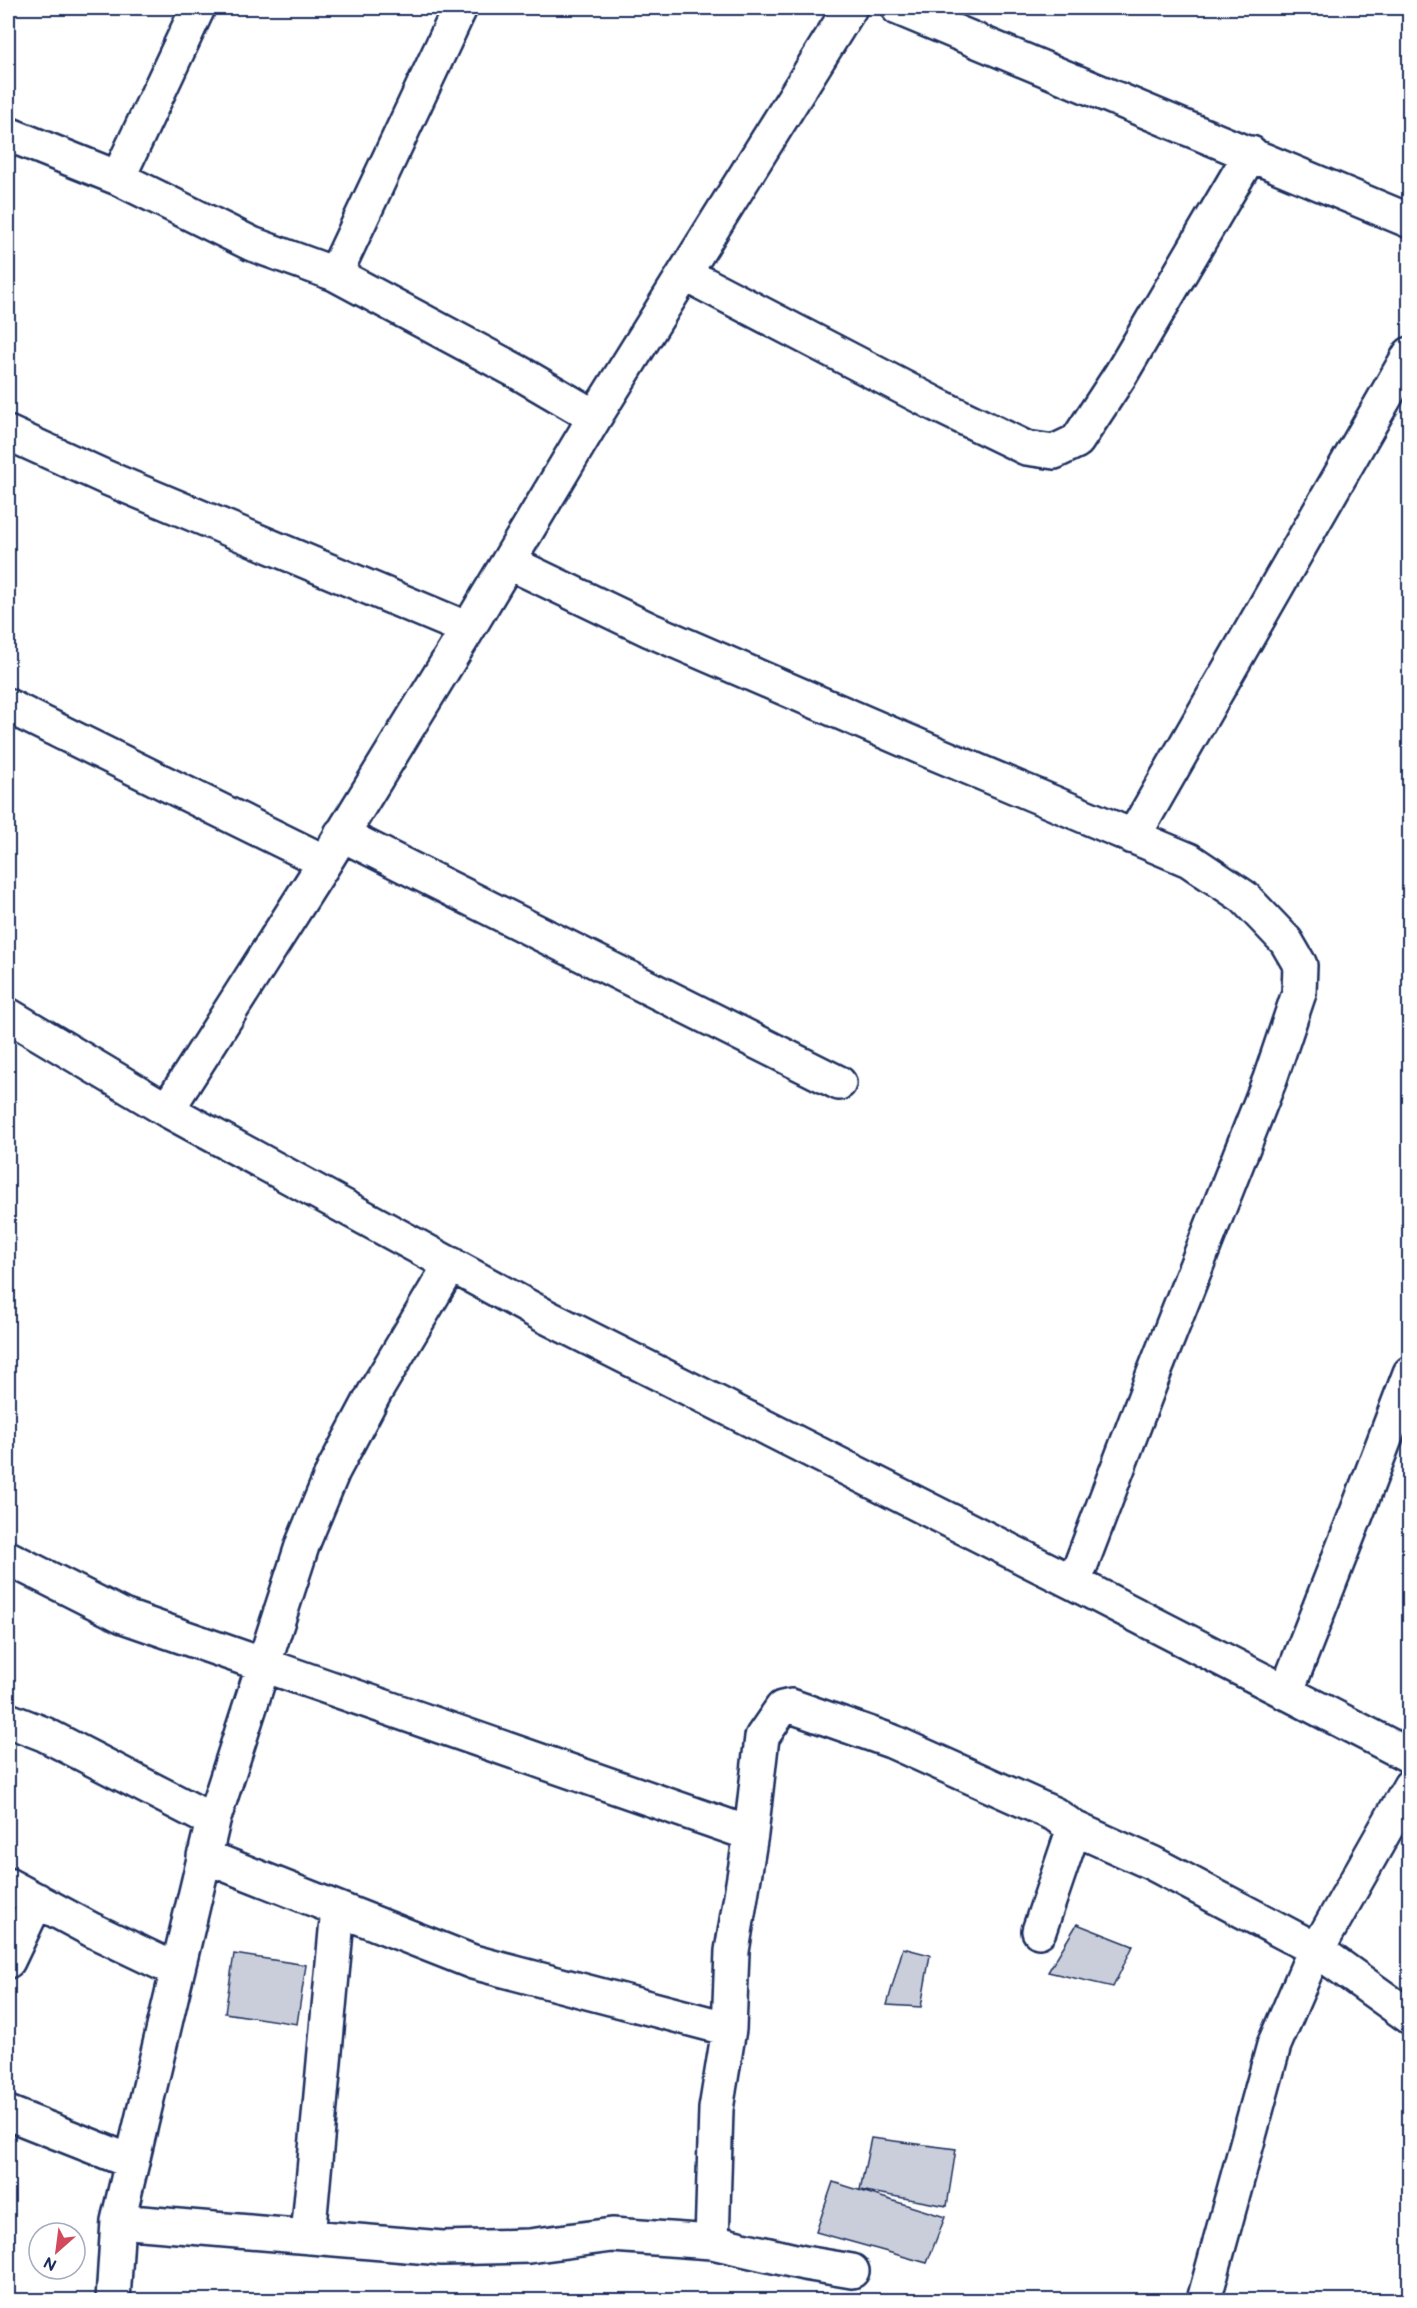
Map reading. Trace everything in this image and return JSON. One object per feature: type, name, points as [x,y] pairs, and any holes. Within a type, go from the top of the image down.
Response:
[{"type":"street","points":[[118,178],[198,8]]},
{"type":"street","points":[[335,274],[460,8]]},
{"type":"street","points":[[168,1110],[325,862],[595,417],[850,8]]},
{"type":"street","points":[[898,8],[1410,221]]},
{"type":"street","points":[[8,134],[118,178],[252,244],[335,274],[518,372],[595,417]]},
{"type":"street","points":[[685,273],[935,404],[1026,448],[1054,452],[1077,441],[1084,431],[1121,374],[1251,153]]},
{"type":"street","points":[[1133,837],[1410,354]]},
{"type":"street","points":[[8,433],[107,478],[468,629]]},
{"type":"street","points":[[508,562],[650,630],[1189,860],[1244,897],[1286,941],[1300,965],[1299,993],[1270,1079],[1074,1583]]},
{"type":"street","points":[[8,706],[325,862]]},
{"type":"street","points":[[341,834],[839,1083]]},
{"type":"street","points":[[8,1016],[168,1110],[556,1322],[1074,1583],[1410,1756]]},
{"type":"street","points":[[113,2301],[118,2221],[204,1856],[213,1821],[303,1543],[333,1471],[375,1392],[451,1264]]},
{"type":"street","points":[[1286,1693],[1410,1373]]},
{"type":"street","points":[[8,1558],[123,1616],[751,1834]]},
{"type":"street","points":[[712,2242],[717,2109],[729,2029],[732,1951],[751,1834],[762,1737],[782,1708],[791,1706],[891,1741],[1054,1814],[1074,1828],[1152,1863],[1317,1950],[1410,2017]]},
{"type":"street","points":[[8,1720],[44,1734],[213,1821]]},
{"type":"street","points":[[1204,2301],[1275,2044],[1308,1966],[1410,1786]]},
{"type":"street","points":[[1040,1931],[1074,1828]]},
{"type":"street","points":[[204,1856],[473,1962],[729,2029]]},
{"type":"street","points":[[8,1885],[176,1970]]},
{"type":"street","points":[[8,1960],[37,1900]]},
{"type":"street","points":[[308,2237],[338,1909]]},
{"type":"street","points":[[8,2113],[132,2162]]},
{"type":"street","points":[[118,2221],[442,2248],[528,2246],[612,2235],[712,2242],[852,2271]]},
{"type":"building","points":[[1077,1924],[1133,1946],[1113,1987],[1048,1972]]},
{"type":"building","points":[[903,1948],[930,1955],[921,2007],[887,2005]]},
{"type":"building","points":[[234,1954],[306,1965],[297,2024],[225,2013]]},
{"type":"building","points":[[871,2138],[956,2149],[947,2206],[860,2190]]},
{"type":"building","points":[[833,2182],[945,2217],[927,2263],[816,2232]]}]
